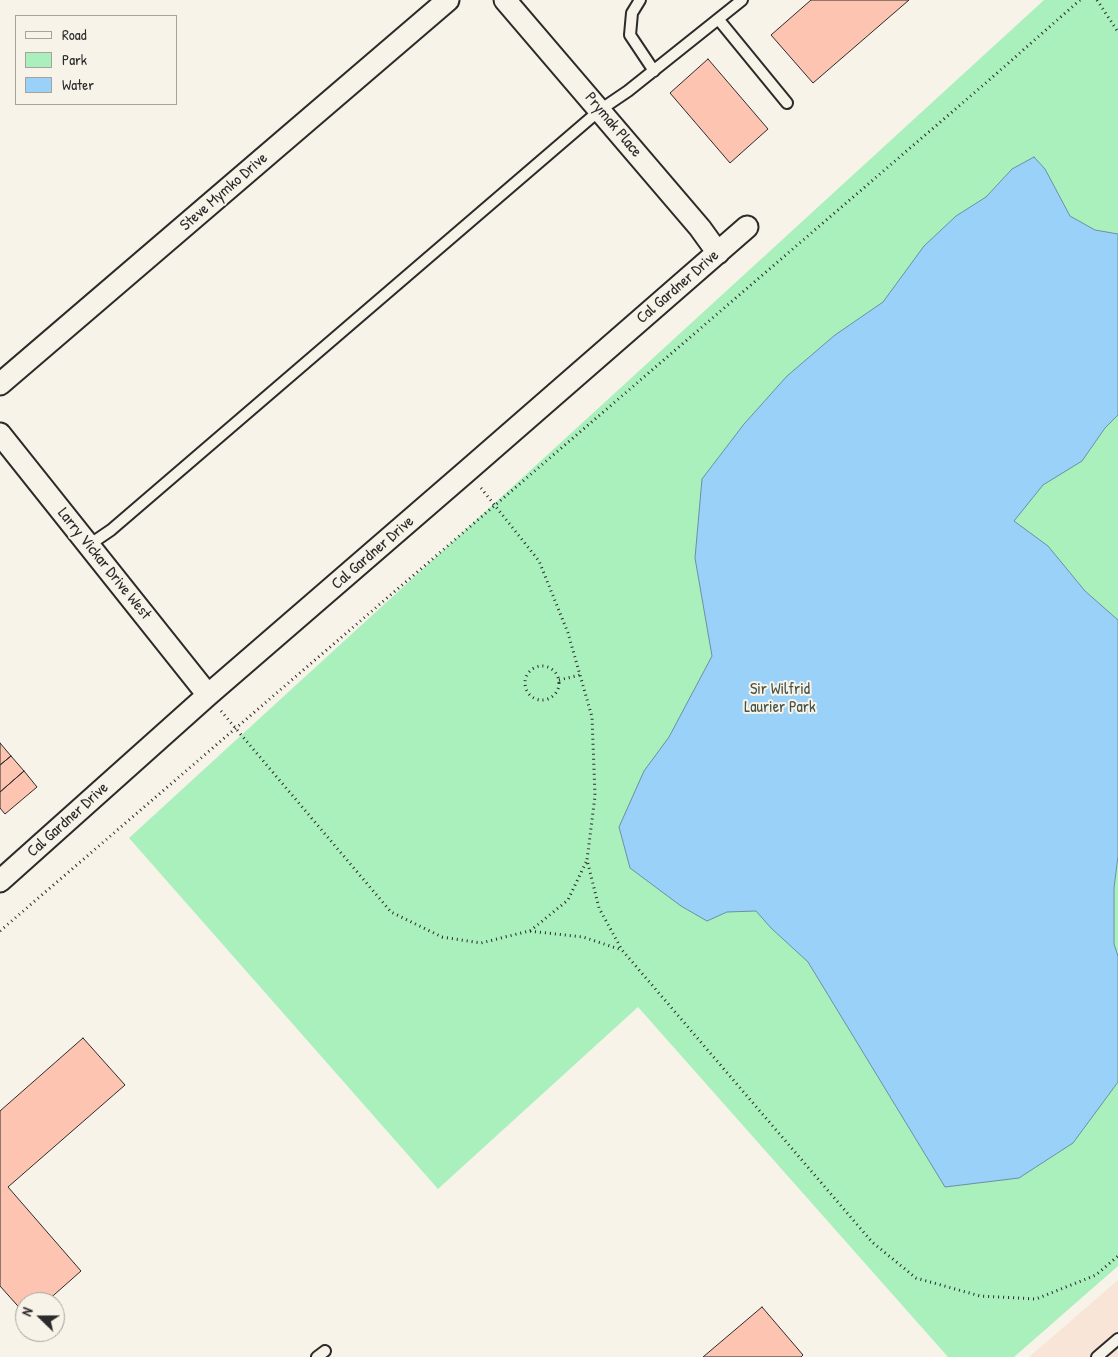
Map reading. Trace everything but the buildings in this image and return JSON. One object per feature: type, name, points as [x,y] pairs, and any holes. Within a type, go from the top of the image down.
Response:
[{"type":"street","name":"Steve Mymko Drive","points":[[0,384],[448,0]]},
{"type":"street","name":"Prymak Place","points":[[505,0],[700,228],[718,253]]},
{"type":"street","name":"Cal Gardner Drive","points":[[0,881],[208,695],[468,472],[747,227]]},
{"type":"street","name":"Larry Vickar Drive West","points":[[0,434],[208,695]]},
{"type":"lane","points":[[640,0],[632,12],[630,35],[654,71]]},
{"type":"lane","points":[[89,545],[111,530],[600,110],[654,71],[742,0]]},
{"type":"lane","points":[[719,20],[788,103]]},
{"type":"lane","points":[[1097,1357],[1118,1339]]},
{"type":"path","points":[[0,931],[1080,0]]},
{"type":"path","points":[[1097,0],[1118,32]]},
{"type":"path","points":[[468,472],[539,561],[568,632],[592,717],[595,796],[587,860],[568,900],[529,931]]},
{"type":"path","points":[[536,666],[548,666],[557,674],[559,680],[559,685],[554,695],[545,700],[534,699],[524,686],[526,674],[536,666]]},
{"type":"path","points":[[559,680],[580,675]]},
{"type":"path","points":[[208,695],[391,912],[442,937],[481,943],[529,931],[582,937],[622,950]]},
{"type":"path","points":[[587,860],[599,908],[622,950],[872,1242],[916,1278],[980,1296],[1036,1299],[1096,1275],[1118,1256]]},
{"type":"shaded area","points":[[1118,1280],[1118,1357],[1029,1357]]},
{"type":"green space","name":"Sir Wilfrid Laurier Park","points":[[1044,0],[1118,0],[1118,1266],[1014,1357],[948,1357],[638,1007],[438,1189],[129,838]]},
{"type":"water","points":[[1034,157],[1045,169],[1070,216],[1095,230],[1118,234],[1118,415],[1105,428],[1082,461],[1043,485],[1014,521],[1048,546],[1085,591],[1118,620],[1118,856],[1114,888],[1114,944],[1118,956],[1118,1082],[1073,1143],[1019,1178],[945,1187],[808,962],[771,928],[756,911],[727,912],[707,921],[681,906],[630,868],[619,827],[644,771],[669,737],[712,656],[695,558],[702,479],[744,424],[787,376],[835,335],[883,302],[924,246],[956,216],[986,197],[1012,169]]}]
